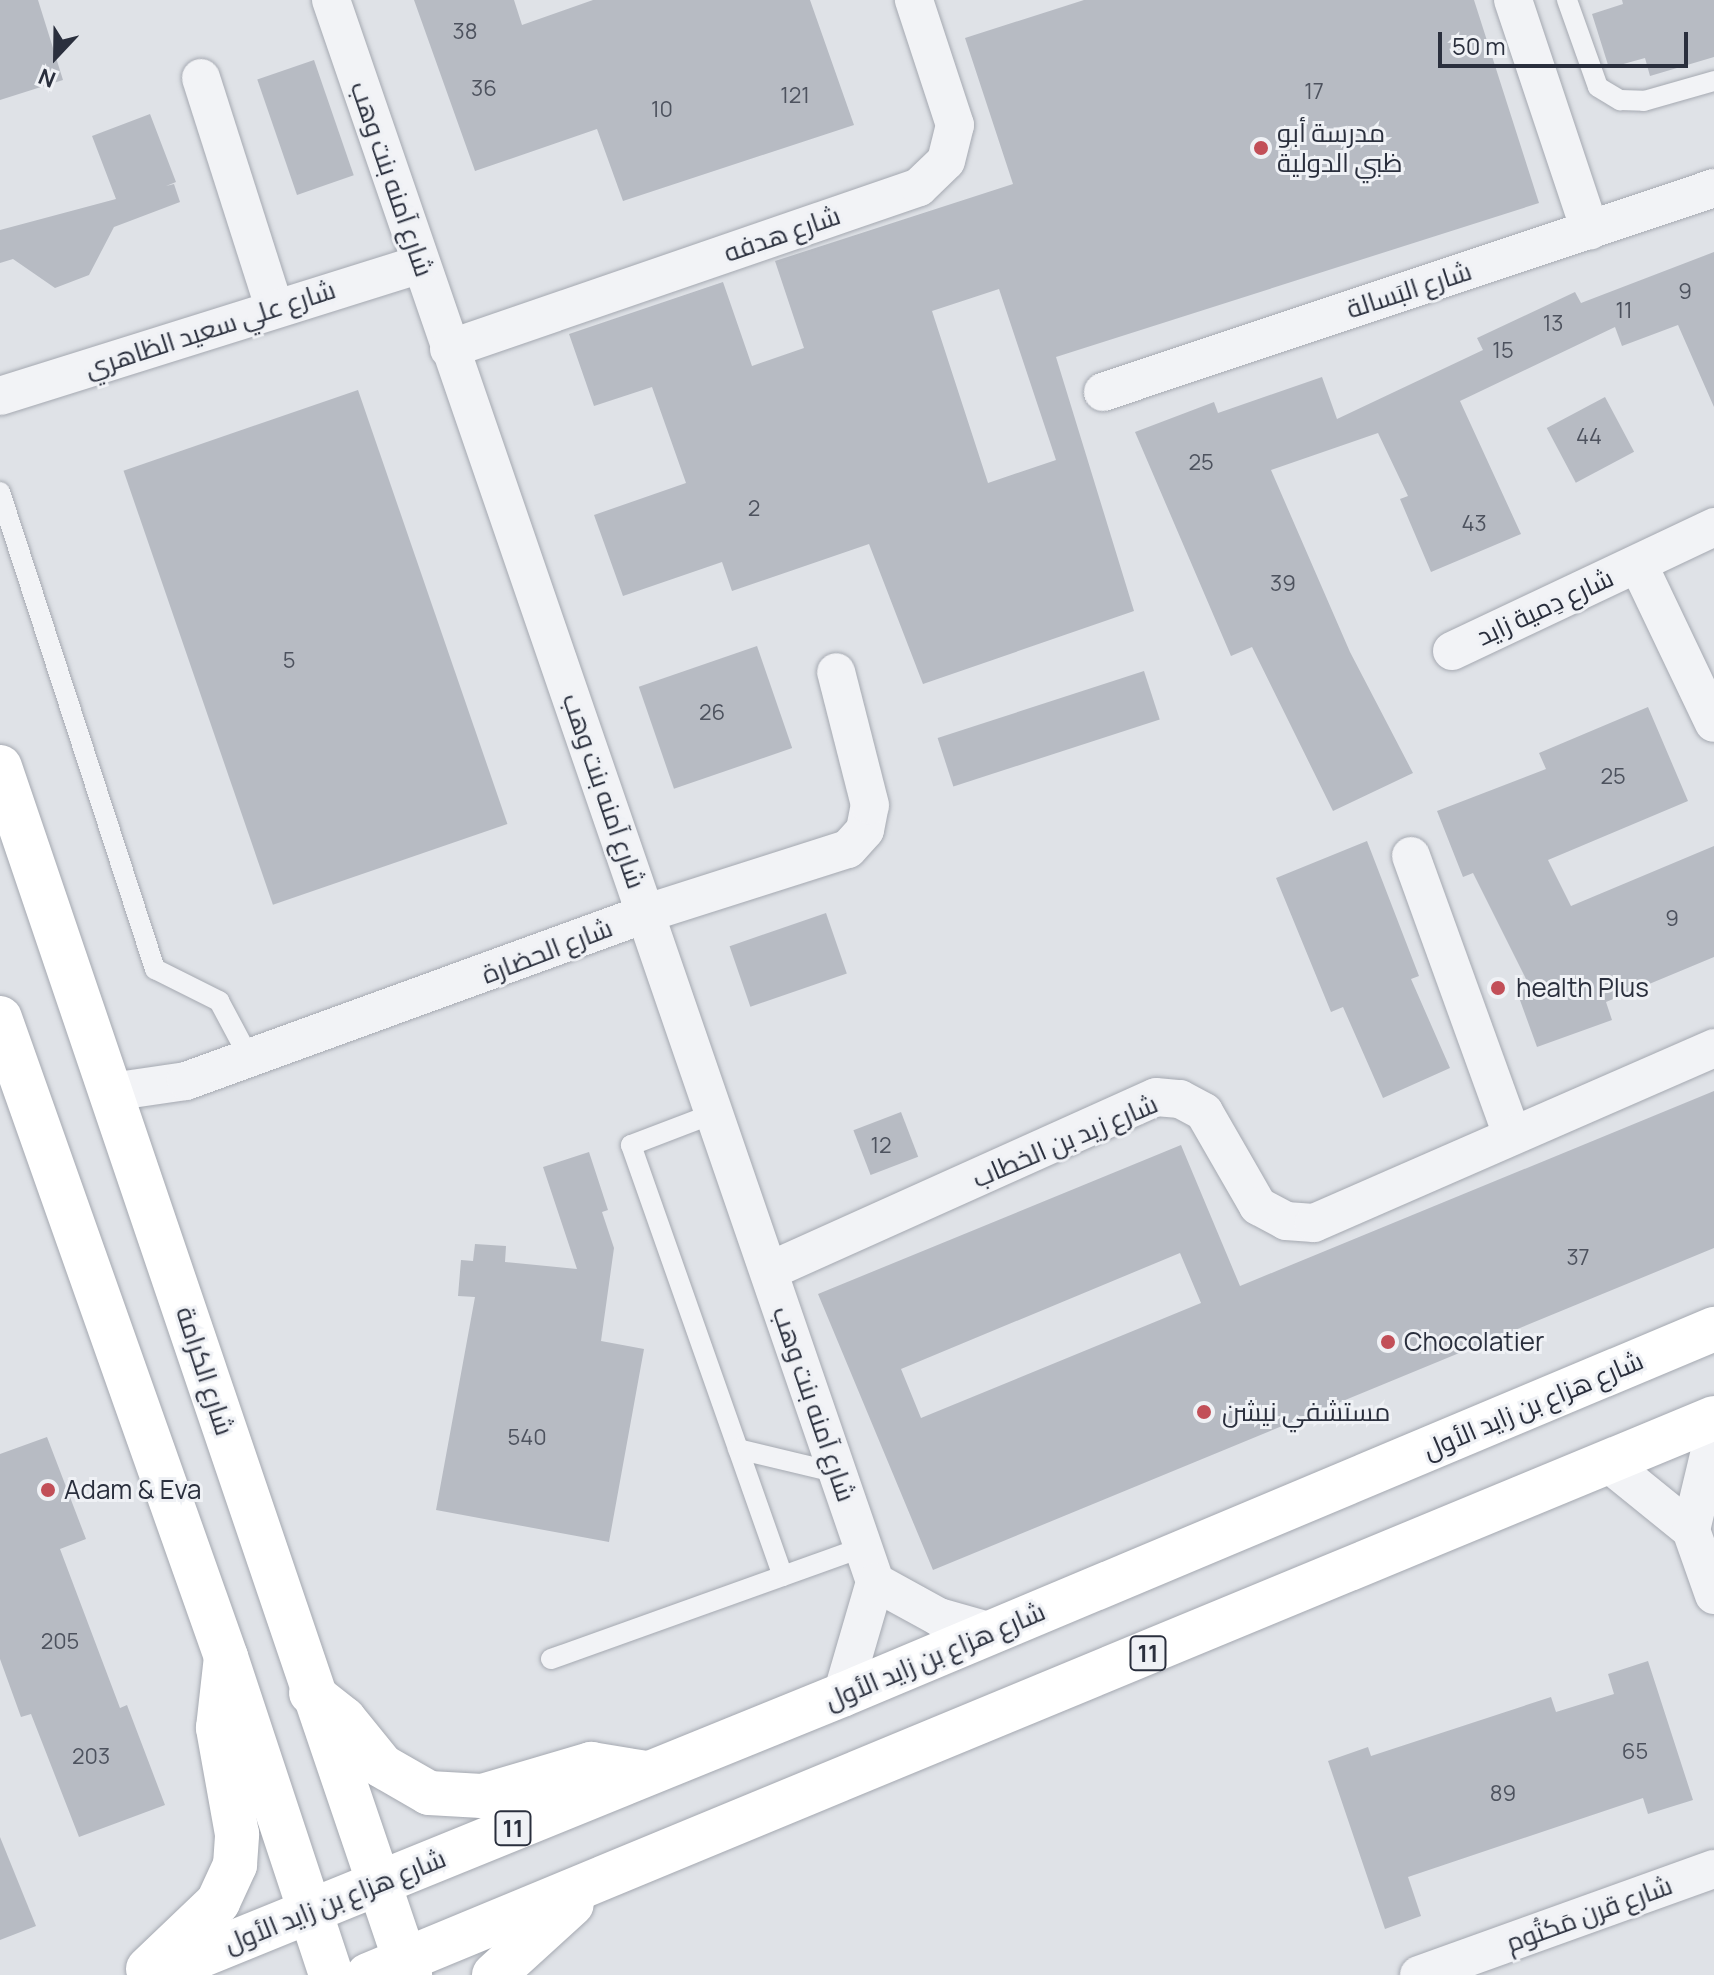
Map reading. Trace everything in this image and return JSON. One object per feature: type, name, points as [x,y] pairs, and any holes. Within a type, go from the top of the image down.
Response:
[{"type":"main road","name":"شارع الكرامة","points":[[0,767],[311,1693],[378,1883],[394,1970]]},
{"type":"main road","points":[[0,1018],[226,1657],[331,1975]]},
{"type":"main road","name":"شارع هزاع بن زايد الأول","points":[[153,1975],[842,1695],[1714,1329]]},
{"type":"main road","name":"11","points":[[394,1970],[1714,1418]]},
{"type":"main road","points":[[143,1975],[218,1902],[235,1865],[237,1834],[218,1728],[226,1657]]},
{"type":"main road","points":[[311,1693],[344,1719],[382,1766],[429,1793],[482,1796],[591,1764],[648,1773]]},
{"type":"main road","points":[[494,1975],[557,1922],[582,1890]]},
{"type":"street","name":"شارع آمنه بنت وهب","points":[[331,0],[875,1582]]},
{"type":"street","name":"شارع هدفه","points":[[449,349],[919,187],[946,161],[955,125],[914,0]]},
{"type":"street","points":[[1513,0],[1590,230]]},
{"type":"street","points":[[201,78],[274,307]]},
{"type":"street","name":"شارع البَسالة","points":[[1103,392],[1714,188]]},
{"type":"street","name":"شارع علي سعيد الظاهري","points":[[4,400],[274,307],[420,264]]},
{"type":"street","name":"شارع دِمية زايد","points":[[1452,651],[1714,527]]},
{"type":"street","name":"شارع دِمية زايد","points":[[1638,564],[1714,723]]},
{"type":"street","name":"شارع الحضارة","points":[[111,1092],[186,1081],[647,913],[848,849],[865,830],[870,805],[836,672]]},
{"type":"street","points":[[1411,856],[1512,1135]]},
{"type":"street","name":"شارع زيد بن الخطاب","points":[[769,1271],[1156,1097],[1180,1099],[1204,1112],[1258,1206],[1286,1221],[1314,1223],[1714,1048]]},
{"type":"street","points":[[1691,1530],[1714,1434]]},
{"type":"street","points":[[1607,1462],[1691,1530],[1714,1595]]},
{"type":"street","points":[[842,1695],[875,1582],[939,1617],[992,1632]]},
{"type":"street","name":"شارع قرن مَكتُوم","points":[[1419,1975],[1476,1965],[1714,1869]]},
{"type":"lane","points":[[1567,0],[1598,87],[1620,100],[1644,101],[1714,81]]},
{"type":"lane","points":[[0,492],[155,969],[219,1001],[250,1059]]},
{"type":"lane","points":[[715,1113],[631,1145],[783,1576]]},
{"type":"lane","points":[[738,1449],[838,1473]]},
{"type":"lane","points":[[551,1659],[863,1547]]},
{"type":"building","points":[[0,0],[38,0],[63,80],[0,100]]},
{"type":"building","points":[[414,0],[514,0],[522,25],[593,0],[810,0],[854,125],[623,201],[597,129],[475,171]]},
{"type":"building","points":[[1084,0],[1474,0],[1539,203],[1056,357],[1134,611],[923,684],[869,544],[732,591],[722,562],[623,596],[594,515],[686,483],[652,387],[594,406],[569,334],[723,282],[752,366],[804,348],[775,261],[1013,184],[965,38]],"holes":[[[999,289],[1056,460],[988,483],[932,311]]]},
{"type":"building","points":[[1622,0],[1714,0],[1714,57],[1650,76],[1645,58],[1609,68],[1592,14],[1623,4]]},
{"type":"building","points":[[314,60],[354,175],[297,195],[257,80]]},
{"type":"building","points":[[150,114],[176,182],[166,186],[174,184],[180,202],[114,227],[89,275],[55,288],[13,259],[0,263],[0,230],[116,199],[92,136]]},
{"type":"building","points":[[1714,252],[1714,407],[1678,325],[1622,346],[1615,327],[1460,401],[1521,534],[1431,572],[1400,499],[1408,496],[1378,433],[1271,470],[1350,652],[1413,773],[1333,811],[1252,647],[1231,656],[1135,432],[1214,402],[1218,413],[1322,377],[1337,419],[1483,350],[1477,338],[1575,292],[1581,303]]},
{"type":"building","points":[[358,390],[507,824],[273,905],[124,471]]},
{"type":"building","points":[[1605,397],[1634,452],[1576,483],[1547,428]]},
{"type":"building","points":[[757,646],[792,748],[674,789],[639,687]]},
{"type":"building","points":[[1144,671],[1160,720],[953,787],[938,738]]},
{"type":"building","points":[[1648,707],[1688,801],[1548,860],[1571,906],[1714,846],[1714,957],[1606,1002],[1612,1020],[1537,1047],[1517,992],[1530,987],[1473,873],[1463,877],[1437,811],[1546,769],[1539,753]]},
{"type":"building","points":[[1367,841],[1419,976],[1411,979],[1450,1068],[1383,1098],[1343,1007],[1331,1012],[1276,878]]},
{"type":"building","points":[[826,913],[847,974],[750,1007],[730,946]]},
{"type":"building","points":[[1714,1091],[1714,1248],[933,1570],[818,1294],[1181,1145],[1240,1286]],"holes":[[[1180,1253],[1201,1303],[921,1418],[901,1369]]]},
{"type":"building","points":[[901,1112],[918,1157],[871,1175],[853,1130]]},
{"type":"building","points":[[589,1152],[608,1210],[602,1212],[614,1248],[601,1341],[644,1349],[609,1542],[436,1510],[475,1297],[458,1296],[461,1260],[473,1261],[475,1244],[506,1246],[505,1262],[577,1269],[543,1167]]},
{"type":"building","points":[[47,1437],[86,1539],[60,1549],[120,1708],[127,1705],[165,1805],[79,1837],[31,1714],[21,1717],[0,1659],[0,1454]]},
{"type":"building","points":[[1648,1661],[1693,1800],[1648,1814],[1643,1798],[1408,1877],[1421,1916],[1385,1929],[1328,1761],[1368,1747],[1371,1756],[1551,1697],[1556,1712],[1614,1694],[1608,1674]]},
{"type":"building","points":[[0,1837],[36,1926],[0,1940]]},
{"type":"place","name":"مدرسة أبو ظبي الدولية","points":[[1261,148]]},
{"type":"place","name":"health Plus","points":[[1498,988]]},
{"type":"place","name":"Chocolatier","points":[[1388,1342]]},
{"type":"place","name":"مستشفي نيشن","points":[[1204,1412]]},
{"type":"place","name":"Adam & Eva","points":[[48,1490]]}]
